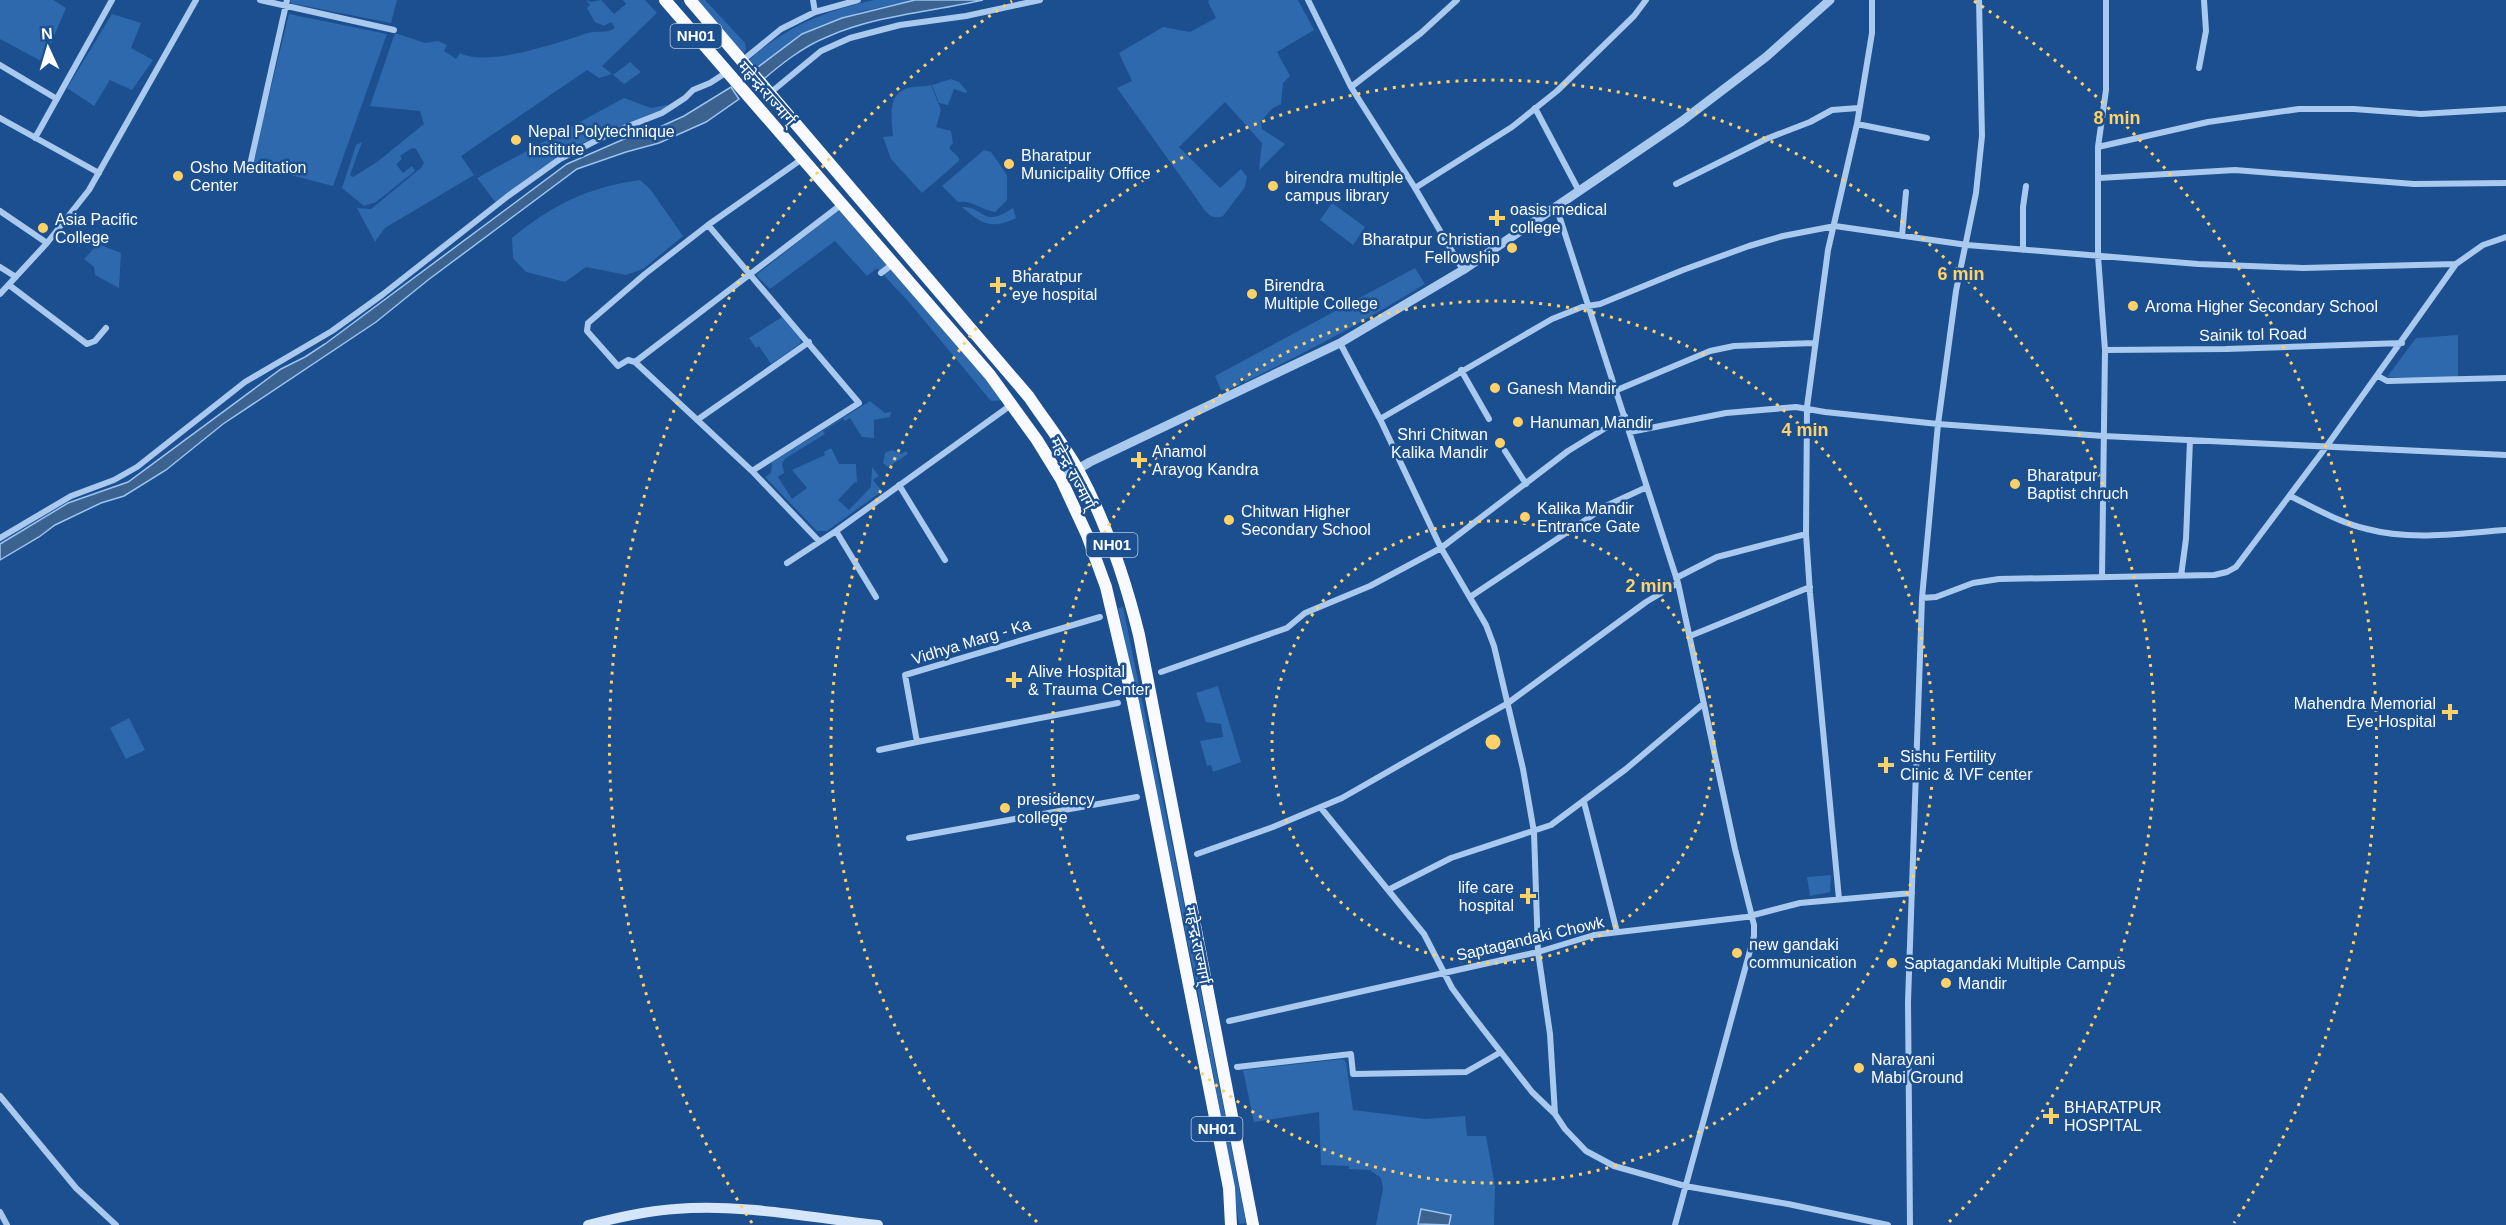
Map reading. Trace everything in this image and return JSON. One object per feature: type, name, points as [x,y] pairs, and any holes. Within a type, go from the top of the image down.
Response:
[{"type":"highway","name":"महेन्द्र राज्मार्ग्","points":[[665,0],[975,357],[1012,404],[1060,479],[1099,566],[1113,614],[1133,702],[1229,1188],[1232,1225]]},
{"type":"highway","name":"महेन्द्र राज्मार्ग्","points":[[690,0],[1029,397],[1077,469],[1105,528],[1132,608],[1200,944],[1253,1225]]},
{"type":"main road","points":[[588,1225],[646,1212],[698,1208],[740,1209],[878,1225]]},
{"type":"street","points":[[35,138],[112,0]]},
{"type":"street","points":[[0,294],[47,243],[82,199],[99,173],[196,0]]},
{"type":"street","points":[[260,0],[286,3],[394,30]]},
{"type":"street","points":[[813,0],[815,12]]},
{"type":"street","points":[[745,63],[781,29],[815,12],[858,0]]},
{"type":"street","points":[[768,91],[821,51],[850,38],[900,26],[966,16],[1040,0]]},
{"type":"street","points":[[1308,0],[1352,87],[1463,270]]},
{"type":"street","points":[[1352,87],[1421,33],[1457,0]]},
{"type":"street","points":[[1415,188],[1512,127],[1557,91],[1634,16],[1646,0]]},
{"type":"street","points":[[1060,479],[1340,344],[1463,270],[1727,88],[1830,0]]},
{"type":"street","points":[[1839,899],[1806,534],[1807,407],[1828,250],[1857,124],[1872,33],[1872,0]]},
{"type":"street","points":[[1910,1225],[1908,1002],[1922,598],[1938,424],[1956,291],[1976,193],[1982,136],[1979,0]]},
{"type":"street","points":[[2102,577],[2105,350],[2098,256],[2098,147],[2106,90],[2106,0]]},
{"type":"street","points":[[2199,68],[2205,49],[2204,0]]},
{"type":"street","points":[[249,165],[286,3]]},
{"type":"street","points":[[0,65],[57,99]]},
{"type":"street","points":[[0,538],[71,496],[114,480],[136,467],[245,382],[332,331],[382,295],[492,208],[560,159],[610,133],[662,113],[685,99],[693,90],[730,74]]},
{"type":"street","points":[[1535,108],[1579,191]]},
{"type":"street","points":[[1676,184],[1766,139],[1810,122],[1832,110],[1858,108]]},
{"type":"street","points":[[2098,147],[2208,122],[2299,109],[2354,109],[2421,114],[2506,109]]},
{"type":"street","points":[[0,118],[99,173]]},
{"type":"street","points":[[1857,124],[1927,138]]},
{"type":"street","points":[[803,158],[708,225],[645,274],[588,323],[587,330],[618,366],[628,360],[635,362],[752,471],[819,542]]},
{"type":"street","points":[[2099,178],[2235,170],[2386,182],[2506,183]]},
{"type":"street","points":[[2023,250],[2023,207],[2026,186]]},
{"type":"street","points":[[1902,236],[1906,192]]},
{"type":"street","points":[[635,362],[842,204]]},
{"type":"street","points":[[1556,206],[1677,581],[1754,925],[1754,936],[1674,1225]]},
{"type":"street","points":[[0,211],[47,243]]},
{"type":"street","points":[[708,225],[859,403],[752,471]]},
{"type":"street","points":[[1380,419],[1552,319],[1588,305],[1600,304],[1749,246],[1783,236],[1835,226],[1967,245],[2098,256],[2303,268],[2456,264]]},
{"type":"street","points":[[1922,598],[1936,597],[1973,583],[1999,579],[2214,575],[2236,567],[2402,343],[2456,264],[2483,245],[2506,237]]},
{"type":"street","points":[[882,273],[893,263]]},
{"type":"street","points":[[0,267],[16,277]]},
{"type":"street","points":[[9,285],[87,344],[95,340],[106,328]]},
{"type":"street","points":[[697,420],[809,342]]},
{"type":"street","points":[[1617,390],[1710,351],[1734,346],[1815,343]]},
{"type":"street","name":"Sainik tol Road","points":[[2105,350],[2226,349],[2402,343]]},
{"type":"street","points":[[1340,344],[1380,419],[1441,548],[1486,625],[1494,646],[1523,769],[1534,832],[1538,952],[1550,1034],[1555,1114]]},
{"type":"street","points":[[1461,370],[1490,419]]},
{"type":"street","points":[[2378,376],[2387,381],[2506,378]]},
{"type":"street","points":[[787,563],[836,531],[1012,404]]},
{"type":"street","points":[[1630,432],[1726,413],[1807,407],[1825,412],[1938,424],[2103,436],[2506,455]]},
{"type":"street","points":[[1161,672],[1287,628],[1305,613],[1370,586],[1441,548],[1568,451],[1625,416]]},
{"type":"street","points":[[2181,576],[2186,539],[2190,440]]},
{"type":"street","points":[[1505,451],[1526,484]]},
{"type":"street","points":[[899,485],[945,560]]},
{"type":"street","points":[[1470,597],[1598,511],[1647,487]]},
{"type":"street","points":[[2290,496],[2341,520],[2365,529],[2391,534],[2506,530]]},
{"type":"street","points":[[836,531],[876,597]]},
{"type":"street","points":[[1197,854],[1321,808],[1508,703],[1646,602],[1717,557],[1806,534]]},
{"type":"street","points":[[1690,636],[1810,587]]},
{"type":"street","name":"Vidhya Marg - Ka","points":[[917,742],[905,675],[1100,617]]},
{"type":"street","points":[[879,750],[1118,703]]},
{"type":"street","points":[[1388,890],[1478,847],[1551,825],[1584,802],[1703,704]]},
{"type":"street","points":[[909,838],[1137,797]]},
{"type":"street","points":[[1584,802],[1617,932]]},
{"type":"street","points":[[1321,808],[1424,934],[1452,988],[1532,1092],[1555,1114],[1574,1139],[1598,1158],[1614,1166],[1685,1186],[1788,1203],[1887,1225]]},
{"type":"street","name":"Saptagandaki Chowk","points":[[1229,1021],[1538,952],[1594,935],[1751,915],[1783,906],[1912,893]]},
{"type":"street","points":[[1238,1067],[1351,1054],[1353,1074],[1457,1073],[1466,1072],[1501,1052]]},
{"type":"street","points":[[0,1095],[76,1188],[116,1225]]},
{"type":"street","points":[[1,1216],[7,1225]]},
{"type":"shaded area","points":[[0,0],[53,0],[66,8],[43,62],[0,39]]},
{"type":"shaded area","points":[[291,0],[397,0],[391,23],[290,3]]},
{"type":"shaded area","points":[[586,0],[591,2],[601,0],[614,14],[626,4],[623,0],[645,0],[657,13],[602,66],[612,74],[599,78],[587,70],[461,156],[474,175],[385,228],[375,242],[357,208],[371,209],[421,168],[424,163],[416,149],[412,148],[400,156],[402,159],[396,164],[403,173],[412,166],[415,171],[376,202],[364,206],[342,188],[356,145],[362,142],[350,175],[353,177],[377,162],[424,124],[420,111],[370,106],[395,33],[425,43],[438,41],[447,45],[444,51],[456,59],[460,53],[472,57],[505,56],[588,33],[609,31],[615,28],[611,22],[604,26],[595,22],[587,8],[590,5]]},
{"type":"shaded area","points":[[689,0],[705,0],[745,43],[746,49],[743,55]]},
{"type":"shaded area","points":[[874,0],[915,0],[863,11],[819,26],[748,75],[749,60],[792,29],[839,9]]},
{"type":"shaded area","points":[[915,0],[983,0],[865,24],[818,41],[800,51],[759,83],[750,73],[802,34],[842,18]]},
{"type":"shaded area","points":[[1209,0],[1298,0],[1314,30],[1277,52],[1290,76],[1283,83],[1281,104],[1273,108],[1261,121],[1262,129],[1285,144],[1259,170],[1262,143],[1225,102],[1179,147],[1220,188],[1241,169],[1247,177],[1245,187],[1223,216],[1218,217],[1206,212],[1117,88],[1132,81],[1119,53],[1163,27],[1190,32],[1216,18]]},
{"type":"shaded area","points":[[112,14],[141,23],[131,48],[153,60],[132,90],[110,80],[94,106],[67,88]]},
{"type":"shaded area","points":[[289,14],[387,34],[333,186],[252,165]]},
{"type":"shaded area","points":[[630,62],[641,72],[624,84],[613,75]]},
{"type":"shaded area","points":[[951,79],[959,82],[967,91],[966,93],[954,89],[948,105],[939,103],[932,85]]},
{"type":"shaded area","points":[[931,85],[941,110],[936,127],[951,131],[953,143],[949,148],[959,158],[959,161],[922,193],[891,159],[883,137],[893,136],[892,111],[898,94],[910,88]]},
{"type":"shaded area","points":[[731,87],[739,99],[706,122],[659,143],[577,169],[428,280],[376,322],[223,424],[166,470],[124,496],[101,503],[55,525],[0,560],[0,544],[68,503],[128,482],[281,369],[325,344],[567,164],[684,116]]},
{"type":"shaded area","points":[[624,98],[651,108],[672,104],[572,149],[533,174],[496,203],[477,178]]},
{"type":"shaded area","points":[[984,150],[991,152],[1007,175],[1007,200],[995,212],[968,202],[958,202],[942,186]]},
{"type":"shaded area","points":[[640,180],[650,189],[683,236],[643,269],[626,275],[586,267],[565,282],[526,272],[513,258],[512,238],[556,207],[604,187]]},
{"type":"shaded area","points":[[1332,203],[1365,227],[1353,245],[1320,220]]},
{"type":"shaded area","points":[[962,207],[976,210],[990,217],[1003,214],[1013,208],[1016,218],[1000,224],[987,223],[975,218]]},
{"type":"shaded area","points":[[840,209],[1006,400],[991,401],[908,301],[877,268],[867,276],[835,241],[770,289],[756,275]]},
{"type":"shaded area","points":[[98,244],[121,253],[119,288],[95,275],[94,267],[84,259]]},
{"type":"shaded area","points":[[1415,268],[1425,284],[1314,347],[1245,382],[1244,378],[1239,379],[1241,384],[1228,390],[1221,390],[1215,376]]},
{"type":"shaded area","points":[[782,317],[800,338],[801,343],[771,364],[759,346],[756,348],[749,338]]},
{"type":"shaded area","points":[[2458,335],[2458,377],[2387,377],[2416,338]]},
{"type":"shaded area","points":[[870,401],[885,413],[891,412],[890,417],[874,420],[874,438],[862,437],[850,418],[845,421],[843,419],[823,431],[825,434],[786,458],[782,463],[784,473],[778,477],[792,499],[807,488],[792,470],[825,455],[824,452],[831,448],[839,464],[856,464],[857,483],[855,482],[838,500],[849,510],[871,487],[872,467],[879,476],[873,480],[882,491],[827,531],[817,531],[765,477],[771,473],[772,462]]},
{"type":"shaded area","points":[[892,450],[901,454],[906,451],[908,454],[888,467],[883,463],[885,453]]},
{"type":"shaded area","points":[[1123,607],[1246,1223],[1239,1224],[1195,978],[1118,608]]},
{"type":"shaded area","points":[[1218,686],[1241,762],[1213,772],[1211,765],[1207,766],[1200,741],[1223,737],[1221,724],[1206,722],[1196,693]]},
{"type":"shaded area","points":[[129,718],[145,750],[126,759],[110,728]]},
{"type":"shaded area","points":[[1831,875],[1830,892],[1810,896],[1807,877]]},
{"type":"shaded area","points":[[1343,1059],[1346,1062],[1353,1110],[1426,1119],[1465,1116],[1467,1136],[1486,1136],[1495,1186],[1494,1225],[1376,1225],[1383,1189],[1381,1178],[1370,1170],[1349,1169],[1349,1166],[1321,1165],[1319,1112],[1254,1122],[1243,1070]]},
{"type":"shaded area","points":[[1421,1209],[1451,1215],[1449,1225],[1418,1224]]},
{"type":"place","name":"Nepal Polytechnique Institute","points":[[516,140]]},
{"type":"place","name":"Bharatpur Municipality Office","points":[[1009,164]]},
{"type":"place","name":"Osho Meditation Center","points":[[178,176]]},
{"type":"place","name":"birendra multiple campus library","points":[[1273,186]]},
{"type":"place","name":"oasis medical college","points":[[1497,218]]},
{"type":"place","name":"Asia Pacific College","points":[[43,228]]},
{"type":"place","name":"Bharatpur Christian Fellowship","points":[[1512,248]]},
{"type":"place","name":"Bharatpur eye hospital","points":[[998,285]]},
{"type":"place","name":"Birendra Multiple College","points":[[1252,294]]},
{"type":"place","name":"Aroma Higher Secondary School","points":[[2133,306]]},
{"type":"place","name":"Ganesh Mandir","points":[[1495,388]]},
{"type":"place","name":"Hanuman Mandir","points":[[1518,422]]},
{"type":"place","name":"Shri Chitwan Kalika Mandir","points":[[1500,443]]},
{"type":"place","name":"Anamol Arayog Kandra","points":[[1139,460]]},
{"type":"place","name":"Bharatpur Baptist chruch","points":[[2015,484]]},
{"type":"place","name":"Kalika Mandir Entrance Gate","points":[[1525,517]]},
{"type":"place","name":"Chitwan Higher Secondary School","points":[[1229,520]]},
{"type":"place","name":"Alive Hospital & Trauma Center","points":[[1014,680]]},
{"type":"place","name":"Mahendra Memorial Eye Hospital","points":[[2450,712]]},
{"type":"place","name":"Sishu Fertility Clinic & IVF center","points":[[1886,765]]},
{"type":"place","name":"presidency college","points":[[1005,808]]},
{"type":"place","name":"life care hospital","points":[[1528,896]]},
{"type":"place","name":"new gandaki communication","points":[[1737,953]]},
{"type":"place","name":"Saptagandaki Multiple Campus","points":[[1892,963]]},
{"type":"place","name":"Mandir","points":[[1946,983]]},
{"type":"place","name":"Narayani Mabi Ground","points":[[1859,1068]]},
{"type":"place","name":"BHARATPUR HOSPITAL","points":[[2051,1116]]}]
